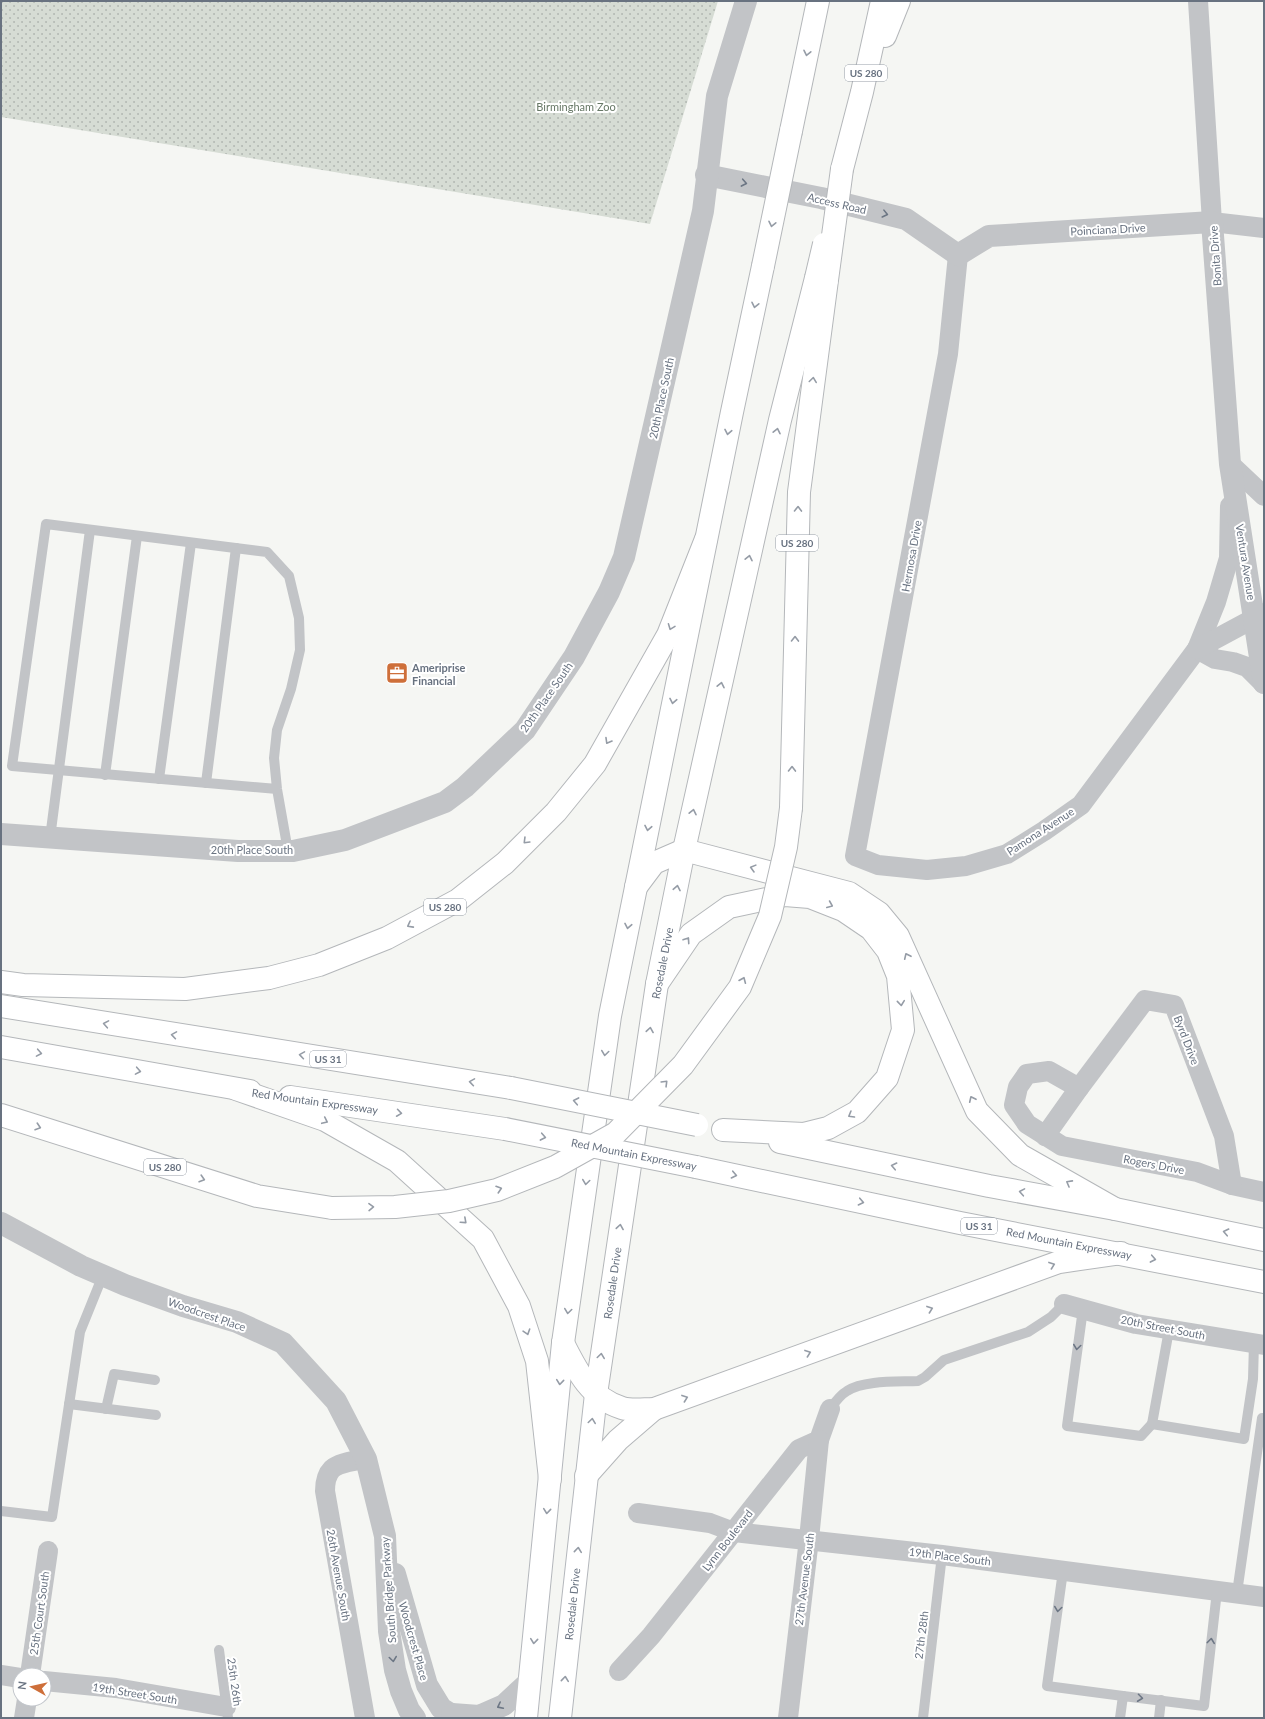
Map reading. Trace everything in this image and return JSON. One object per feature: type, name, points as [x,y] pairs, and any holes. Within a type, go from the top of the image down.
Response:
[{"type":"main road","name":"US 280","points":[[1,1115],[257,1196],[332,1208],[395,1206],[449,1200],[497,1190],[555,1167],[616,1133],[683,1065],[740,987],[770,916],[786,847],[791,808],[798,492],[821,279],[842,169],[862,92],[882,1]]},
{"type":"main road","points":[[862,92],[899,1]]},
{"type":"main road","name":"US 280","points":[[1,982],[23,985],[185,989],[269,978],[319,965],[387,938],[458,900],[504,863],[556,812],[594,764],[668,635],[706,539],[816,7]]},
{"type":"main road","name":"Rosedale Drive","points":[[560,1718],[596,1394],[657,984],[684,850],[780,420],[821,279]]},
{"type":"main road","points":[[526,1718],[564,1343],[610,1016],[706,539]]},
{"type":"main road","points":[[636,887],[654,863],[684,850],[849,893],[879,913],[898,936],[978,1111],[1020,1155],[1115,1209]]},
{"type":"main road","points":[[657,984],[691,934],[729,907],[785,895],[810,896],[844,910],[871,929],[888,951],[898,976],[903,1030],[887,1078],[857,1112],[828,1128],[804,1134],[723,1130]]},
{"type":"main road","name":"US 31","points":[[1,1006],[511,1088],[723,1130],[989,1186],[1115,1209],[1264,1240]]},
{"type":"main road","name":"Red Mountain Expressway","points":[[1,1046],[236,1089],[505,1129],[696,1166],[960,1223],[1121,1253],[1264,1282]]},
{"type":"main road","points":[[236,1089],[325,1120],[397,1162],[483,1238],[519,1306],[537,1361],[550,1479]]},
{"type":"main road","points":[[586,1476],[618,1440],[654,1409],[1059,1262],[1121,1253]]},
{"type":"main road","points":[[564,1343],[577,1370],[596,1394],[623,1408],[654,1409]]},
{"type":"street","name":"20th Place South","points":[[1,834],[238,851],[288,851],[345,840],[445,802],[465,787],[525,730],[574,657],[609,592],[624,558],[702,210],[717,96],[746,1]]},
{"type":"street","name":"Bonita Drive","points":[[1198,1],[1212,222],[1230,464]]},
{"type":"street","name":"Access Road","points":[[706,176],[820,198],[906,219],[958,255]]},
{"type":"street","name":"Poinciana Drive","points":[[958,255],[989,236],[1212,222],[1264,228]]},
{"type":"street","name":"Hermosa Drive","points":[[855,856],[948,354],[958,255]]},
{"type":"street","points":[[1230,464],[1264,496]]},
{"type":"street","name":"Ventura Avenue","points":[[1230,464],[1259,614],[1264,683]]},
{"type":"street","name":"Pamona Avenue","points":[[855,856],[878,865],[927,870],[966,866],[1007,854],[1032,839],[1081,805],[1197,649],[1216,602],[1229,558],[1230,464]]},
{"type":"street","name":"Pamona Avenue","points":[[1197,649],[1259,614]]},
{"type":"street","points":[[1197,649],[1215,658],[1247,667],[1264,683]]},
{"type":"street","name":"Byrd Drive","points":[[1045,1136],[1145,1000],[1174,1005],[1224,1136],[1232,1184]]},
{"type":"street","points":[[1045,1136],[1026,1124],[1014,1105],[1018,1087],[1027,1074],[1049,1071],[1079,1088]]},
{"type":"street","name":"Rogers Drive","points":[[1045,1136],[1062,1146],[1197,1172],[1232,1184],[1264,1192]]},
{"type":"street","name":"Woodcrest Place","points":[[1,1223],[81,1266],[103,1276],[183,1306],[237,1322],[283,1343],[336,1401],[366,1459]]},
{"type":"street","name":"20th Street South","points":[[1073,1306],[1136,1324],[1259,1344]]},
{"type":"street","points":[[819,1440],[830,1409]]},
{"type":"street","name":"Lynn Boulevard","points":[[619,1671],[651,1636],[799,1449],[819,1440]]},
{"type":"street","name":"27th Avenue South","points":[[788,1718],[819,1440]]},
{"type":"street","name":"South Bridge Parkway","points":[[366,1459],[385,1536],[389,1631],[395,1670],[401,1691],[409,1710],[415,1718]]},
{"type":"street","name":"26th Avenue South","points":[[365,1718],[325,1491],[326,1479],[332,1469],[353,1461],[366,1459]]},
{"type":"street","name":"19th Place South","points":[[638,1513],[710,1523],[734,1532],[809,1539],[942,1555],[1264,1597]]},
{"type":"street","name":"Woodcrest Place","points":[[385,1536],[427,1685],[441,1708],[455,1716]]},
{"type":"street","name":"25th Court South","points":[[31,1667],[48,1551]]},
{"type":"street","points":[[1,1675],[12,1677]]},
{"type":"street","points":[[455,1716],[479,1716],[504,1705],[530,1681]]},
{"type":"street","name":"19th Street South","points":[[52,1682],[116,1688],[227,1713]]},
{"type":"street","points":[[24,1718],[26,1707]]},
{"type":"lane","points":[[278,789],[12,766],[46,524],[267,552],[288,576],[299,618],[300,650],[291,689],[277,730],[274,758],[288,851]]},
{"type":"lane","points":[[50,838],[90,530]]},
{"type":"lane","points":[[105,775],[137,536]]},
{"type":"lane","points":[[159,779],[191,543]]},
{"type":"lane","points":[[206,783],[236,548]]},
{"type":"lane","points":[[1,1511],[52,1517],[80,1332],[103,1276]]},
{"type":"lane","points":[[830,1409],[841,1395],[849,1390],[861,1385],[918,1380],[925,1377],[944,1360],[1028,1332],[1051,1317],[1073,1306],[1067,1426],[1141,1436],[1152,1424],[1169,1330]]},
{"type":"lane","points":[[1152,1424],[1244,1439],[1259,1344]]},
{"type":"lane","points":[[106,1409],[114,1374],[155,1380]]},
{"type":"lane","points":[[69,1404],[156,1415]]},
{"type":"lane","points":[[1237,1593],[1262,1418]]},
{"type":"lane","name":"27th 28th","points":[[923,1718],[942,1555]]},
{"type":"lane","points":[[1063,1571],[1046,1686],[1204,1706],[1217,1591]]},
{"type":"lane","name":"25th 26th","points":[[218,1650],[227,1713]]},
{"type":"lane","points":[[1120,1718],[1123,1696]]},
{"type":"lane","points":[[1159,1718],[1161,1700]]},
{"type":"green space","name":"Birmingham Zoo","points":[[1,1],[718,1],[650,224],[1,117]]},
{"type":"place","name":"Ameriprise Financial","points":[[397,673]]}]
